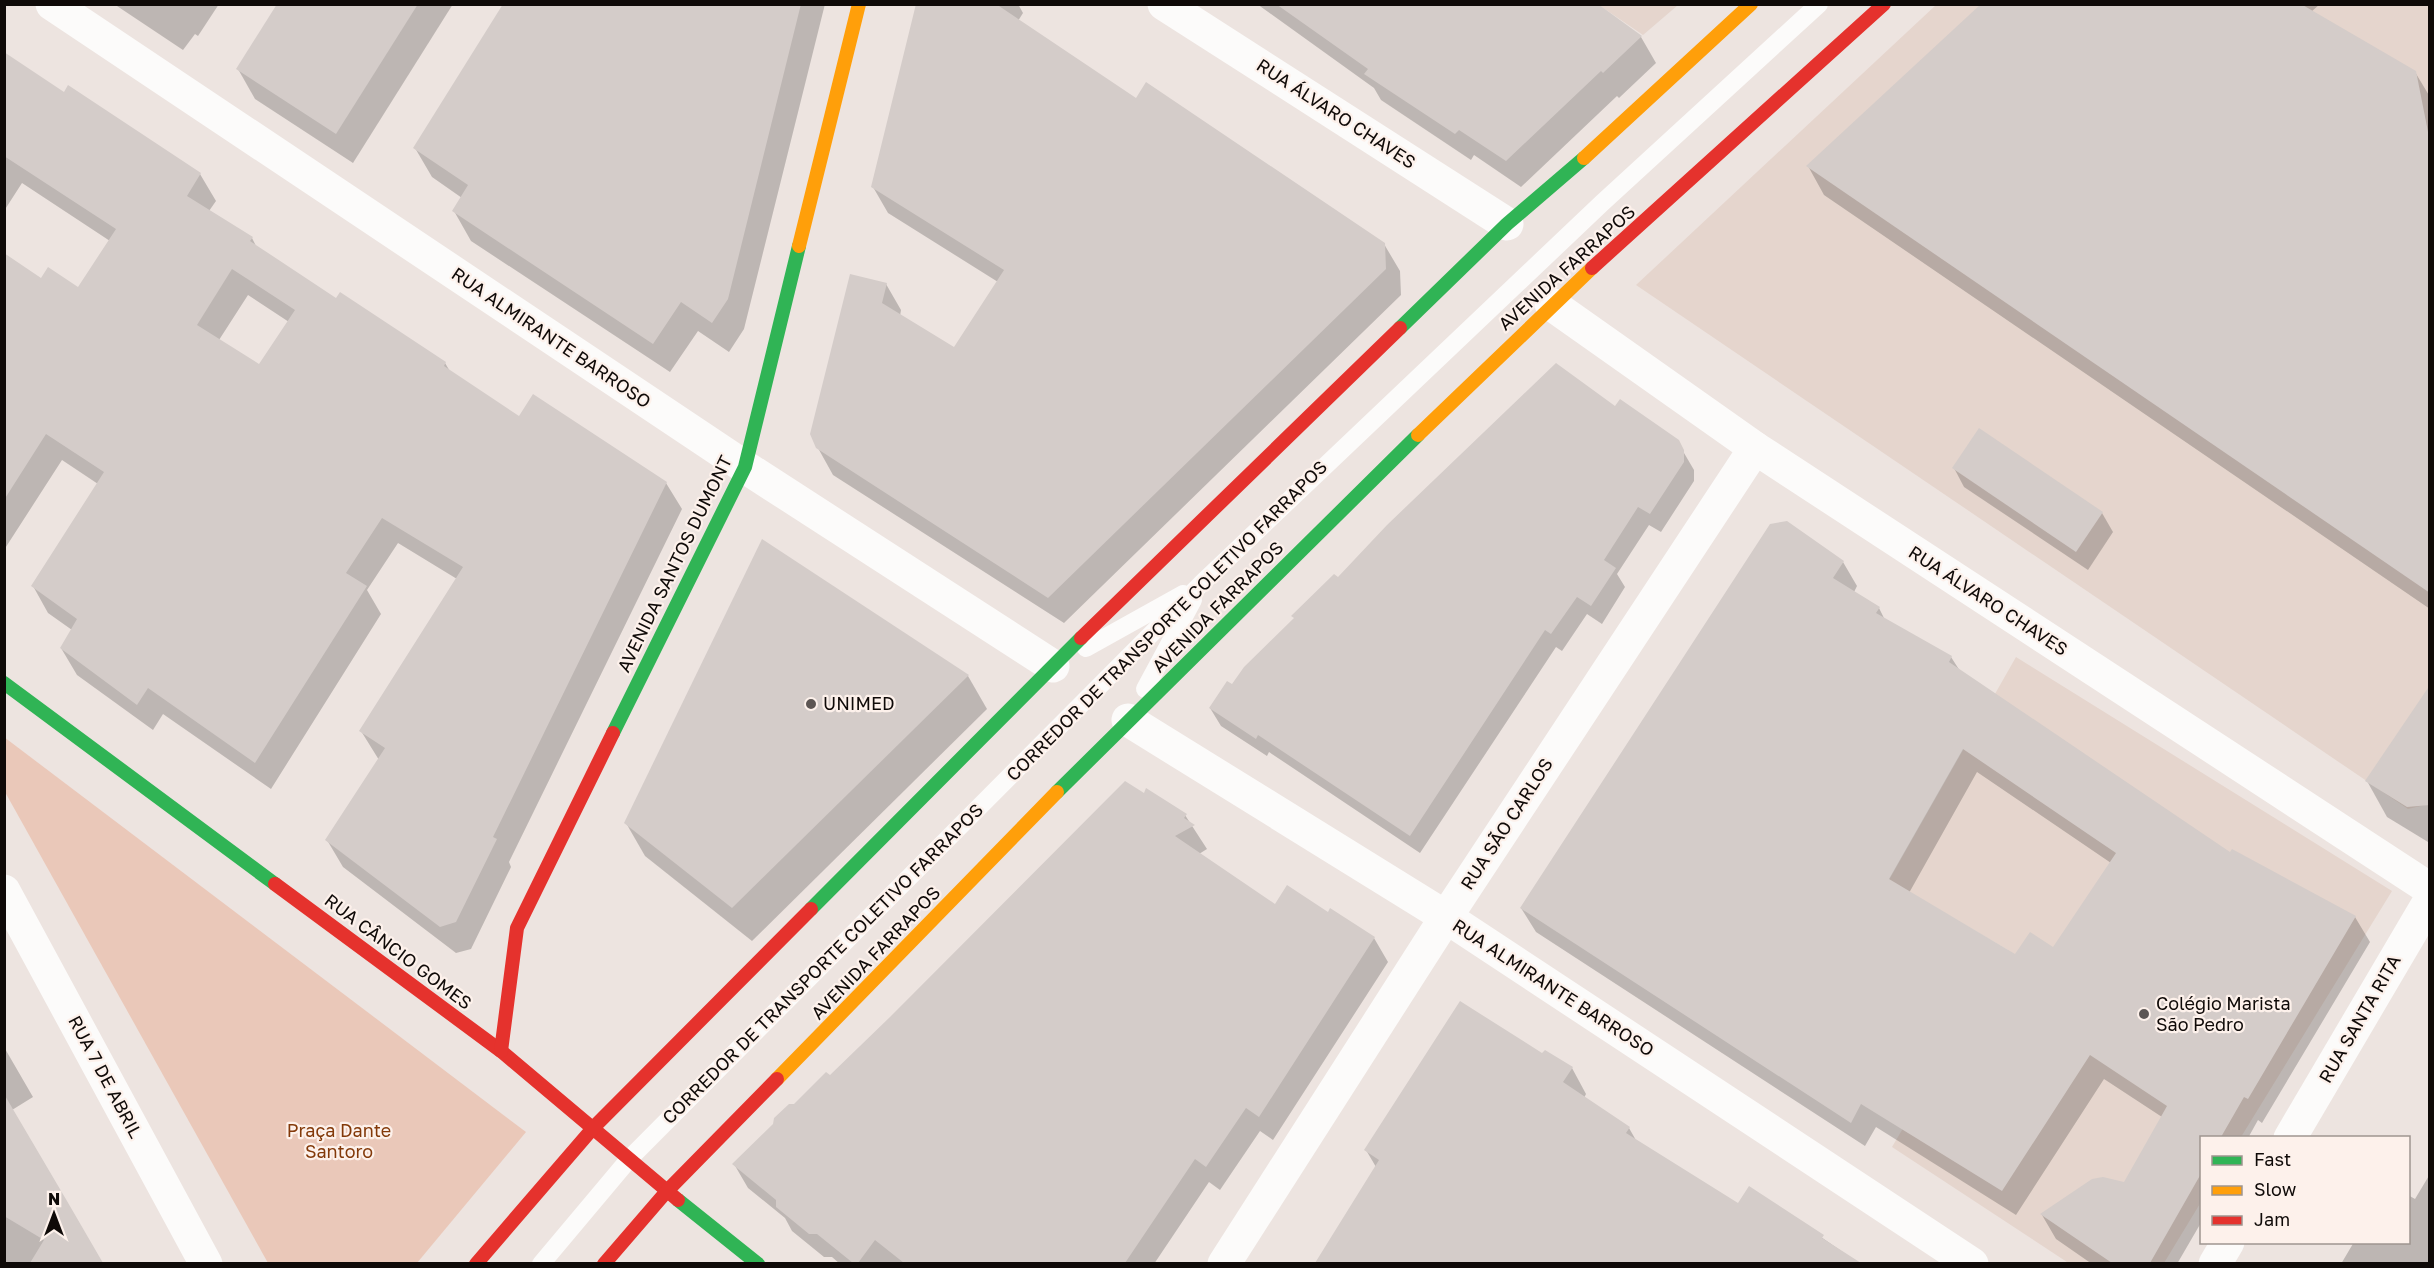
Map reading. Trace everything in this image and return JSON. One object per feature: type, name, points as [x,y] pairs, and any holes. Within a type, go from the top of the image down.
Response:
[{"type":"main road","name":"AVENIDA SANTOS DUMONT","points":[[501,1051],[517,928],[745,467],[859,4]]},
{"type":"main road","points":[[476,1263],[594,1127],[1053,666],[1508,224],[1572,169],[1751,4]]},
{"type":"main road","name":"AVENIDA FARRAPOS","points":[[604,1263],[667,1191],[1128,720],[1551,304],[1884,4]]},
{"type":"main road","name":"RUA CÂNCIO GOMES","points":[[4,683],[501,1051],[594,1127],[667,1191],[759,1263]]},
{"type":"street","name":"RUA ALMIRANTE BARROSO","points":[[52,4],[745,467],[1053,666]]},
{"type":"street","name":"RUA ÁLVARO CHAVES","points":[[1164,4],[1508,224]]},
{"type":"street","name":"RUA ÁLVARO CHAVES","points":[[1551,304],[1755,448],[2430,889]]},
{"type":"street","name":"RUA SÃO CARLOS","points":[[1224,1263],[1446,917],[1755,448]]},
{"type":"street","name":"RUA ALMIRANTE BARROSO","points":[[1128,720],[1446,917],[1972,1263]]},
{"type":"street","name":"RUA 7 DE ABRIL","points":[[4,891],[206,1263]]},
{"type":"street","name":"RUA SANTA RITA","points":[[2291,1136],[2430,900]]},
{"type":"street","points":[[2215,1263],[2227,1244]]},
{"type":"lane","name":"CORREDOR DE TRANSPORTE COLETIVO FARRAPOS","points":[[541,1263],[630,1158],[1202,582],[1602,202],[1819,4]]},
{"type":"lane","points":[[1053,666],[1202,582]]},
{"type":"lane","points":[[1128,720],[1202,582]]},
{"type":"shaded area","points":[[1599,5],[1678,5],[1643,35]]},
{"type":"shaded area","points":[[1936,5],[2429,5],[2429,804],[2408,809],[1636,285]]},
{"type":"shaded area","name":"Colégio Marista São Pedro","points":[[2016,657],[2392,891],[2242,1136],[2200,1136],[2200,1204],[2164,1263],[2070,1264],[1892,1147],[2008,950],[1889,880]]},
{"type":"green space","name":"Praça Dante Santoro","points":[[4,737],[526,1132],[417,1263],[268,1263],[5,792]]},
{"type":"building","points":[[277,4],[418,4],[336,134],[236,69]]},
{"type":"building","points":[[503,4],[801,4],[728,299],[712,323],[681,302],[653,344],[452,211],[468,185],[413,148]]},
{"type":"building","points":[[916,4],[996,4],[1136,98],[1146,82],[1385,243],[1386,269],[1048,598],[816,448],[810,434],[850,274],[887,283],[882,303],[954,347],[1004,270],[871,187]]},
{"type":"building","points":[[1276,4],[1598,4],[1642,36],[1603,73],[1601,71],[1506,161],[1459,130],[1455,134],[1364,74],[1368,69]]},
{"type":"building","points":[[1981,4],[2301,4],[2416,71],[2430,142],[2430,593],[1806,166]]},
{"type":"building","points":[[4,52],[64,92],[68,85],[201,173],[187,196],[253,237],[250,241],[336,298],[340,292],[446,362],[444,366],[519,416],[533,394],[667,482],[493,837],[497,839],[456,922],[440,927],[325,840],[385,748],[359,731],[463,567],[382,518],[346,573],[367,586],[255,763],[148,688],[137,705],[60,648],[77,619],[31,586],[104,472],[46,434],[4,500],[4,253],[41,278],[48,267],[78,287],[116,229],[4,156]],"holes":[[[232,269],[295,310],[259,364],[197,325]]]},
{"type":"building","points":[[1556,363],[1615,406],[1620,399],[1679,440],[1684,450],[1684,462],[1650,514],[1638,507],[1604,560],[1616,568],[1591,606],[1577,597],[1551,634],[1545,630],[1410,836],[1258,735],[1256,739],[1209,708],[1227,681],[1232,684],[1244,667],[1294,618],[1291,616],[1334,574],[1338,577],[1387,525]]},
{"type":"building","points":[[1979,428],[2103,512],[2076,552],[1952,468]]},
{"type":"building","points":[[1787,521],[1844,561],[1833,578],[1880,607],[1876,613],[1952,656],[1949,662],[2230,852],[2232,849],[2356,916],[2248,1099],[2244,1097],[2222,1136],[2200,1136],[2200,1176],[2150,1263],[2112,1263],[2040,1214],[2092,1179],[2103,1177],[2124,1182],[2167,1106],[2090,1055],[2002,1191],[1861,1104],[1851,1123],[1520,908],[1770,524]],"holes":[[[1963,749],[2116,853],[2053,947],[2030,932],[2015,954],[1889,879]]]},
{"type":"building","name":"UNIMED","points":[[762,539],[969,675],[732,908],[624,823]]},
{"type":"building","points":[[2430,685],[2430,805],[2407,807],[2365,781]]},
{"type":"building","points":[[1125,781],[1144,793],[1146,788],[1187,814],[1184,818],[1195,825],[1175,836],[1275,904],[1287,885],[1328,912],[1330,908],[1375,937],[1259,1117],[1246,1108],[1206,1167],[1195,1159],[1125,1263],[904,1263],[875,1240],[858,1263],[853,1263],[817,1234],[809,1234],[776,1207],[776,1200],[732,1164],[773,1124],[774,1118],[789,1104],[794,1104],[826,1072],[830,1075],[890,1017]]},
{"type":"building","points":[[1460,1001],[1542,1053],[1545,1050],[1573,1067],[1563,1082],[1630,1127],[1626,1133],[1738,1203],[1749,1186],[1824,1235],[1822,1238],[1861,1263],[1315,1263],[1379,1160],[1364,1150]]},
{"type":"building","points":[[4,1094],[103,1263],[30,1263],[44,1240],[4,1216]]},
{"type":"traffic: fast","points":[[1400,328],[1507,224],[1584,158]]},
{"type":"traffic: fast","points":[[613,733],[745,467],[799,246]]},
{"type":"traffic: fast","points":[[1057,792],[1418,435]]},
{"type":"traffic: fast","points":[[811,909],[1081,638]]},
{"type":"traffic: fast","points":[[4,683],[275,884]]},
{"type":"traffic: fast","points":[[678,1200],[758,1264]]},
{"type":"traffic: slow","points":[[799,246],[859,4]]},
{"type":"traffic: slow","points":[[1584,158],[1751,4]]},
{"type":"traffic: slow","points":[[1418,435],[1592,268]]},
{"type":"traffic: slow","points":[[777,1079],[1057,792]]},
{"type":"traffic: jam","points":[[1592,268],[1884,4]]},
{"type":"traffic: jam","points":[[1081,638],[1400,328]]},
{"type":"traffic: jam","points":[[501,1051],[517,928],[613,733]]},
{"type":"traffic: jam","points":[[275,884],[501,1051],[678,1200]]},
{"type":"traffic: jam","points":[[476,1264],[594,1127],[811,909]]},
{"type":"traffic: jam","points":[[604,1264],[667,1191],[777,1079]]},
{"type":"place","name":"UNIMED","points":[[811,704]]},
{"type":"place","name":"Colégio Marista São Pedro","points":[[2144,1014]]}]
